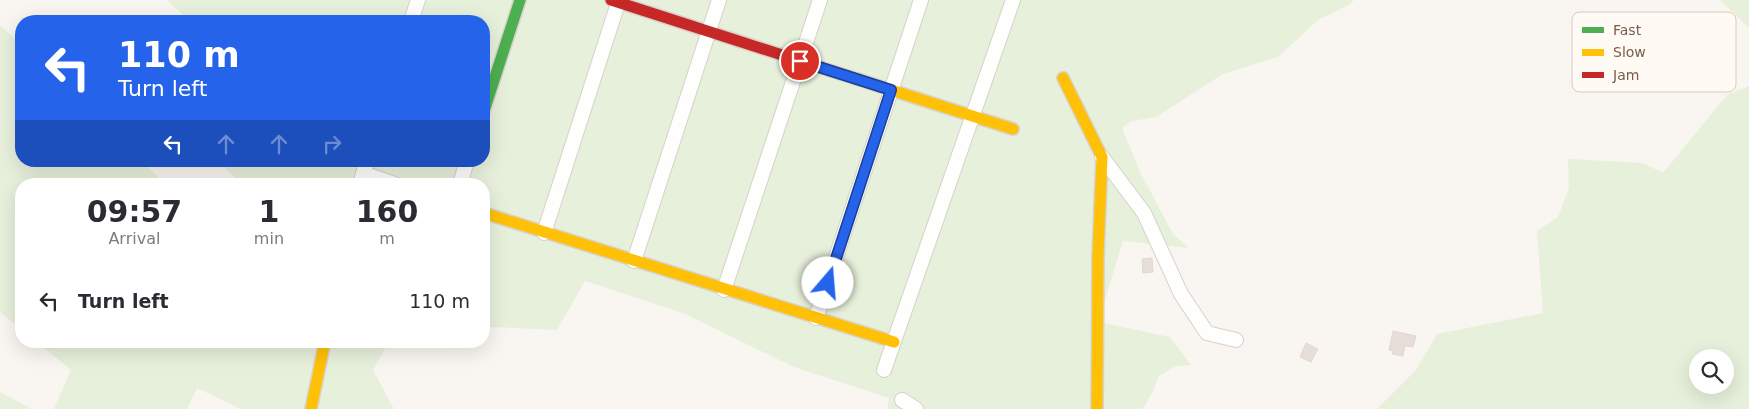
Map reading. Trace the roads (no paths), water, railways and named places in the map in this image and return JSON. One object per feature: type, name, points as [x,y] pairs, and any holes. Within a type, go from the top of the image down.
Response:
[{"type":"street","points":[[414,15],[418,0]]},
{"type":"street","points":[[490,93],[520,0]]},
{"type":"street","points":[[634,261],[719,0]]},
{"type":"street","points":[[724,290],[820,0]]},
{"type":"street","points":[[816,318],[921,0]]},
{"type":"street","points":[[884,370],[1013,0]]},
{"type":"street","points":[[544,234],[616,1],[1013,129]]},
{"type":"street","points":[[1063,78],[1102,157],[1144,213],[1181,294],[1207,333],[1236,340]]},
{"type":"street","points":[[1097,409],[1098,256],[1102,157]]},
{"type":"street","points":[[363,173],[378,178]]},
{"type":"street","points":[[490,215],[544,234],[894,342]]},
{"type":"street","points":[[311,409],[324,348]]},
{"type":"street","points":[[902,400],[916,409]]}]
